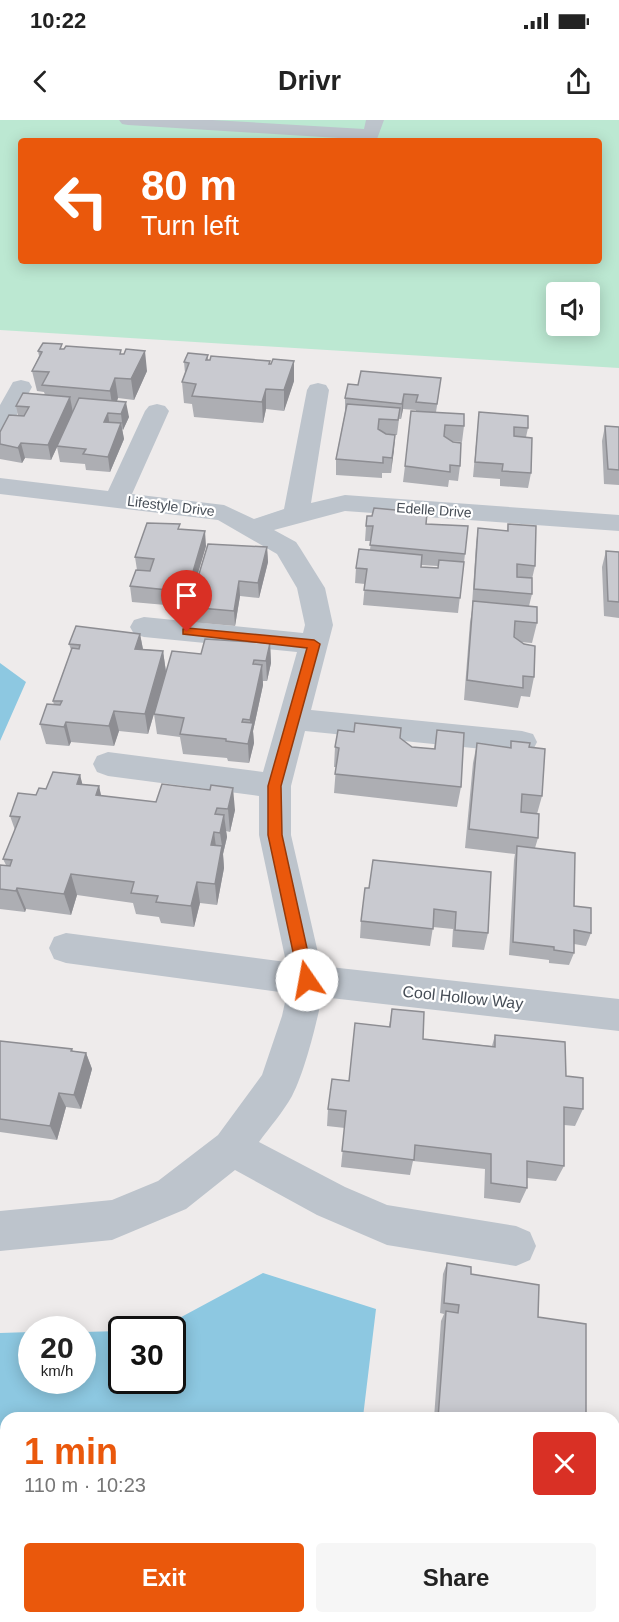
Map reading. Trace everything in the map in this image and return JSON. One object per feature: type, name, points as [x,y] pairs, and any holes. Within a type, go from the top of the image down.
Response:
[{"type":"street","points":[[128,120],[371,135],[375,120]]},
{"type":"street","points":[[0,426],[21,387]]},
{"type":"street","points":[[296,514],[318,390]]},
{"type":"street","points":[[117,499],[157,411]]},
{"type":"street","name":"Lifestyle Drive","points":[[0,486],[224,513],[287,548],[311,588],[320,625],[275,786],[275,835],[307,980]]},
{"type":"street","name":"Edelle Drive","points":[[252,528],[296,514],[345,504],[619,523]]},
{"type":"street","points":[[144,627],[314,644]]},
{"type":"street","points":[[293,719],[522,742]]},
{"type":"street","points":[[108,764],[275,786]]},
{"type":"street","name":"Cool Hollow Way","points":[[66,948],[307,980],[619,1015]]},
{"type":"street","points":[[0,1231],[112,1220],[172,1195],[232,1148],[278,1084],[300,1016],[307,980]]},
{"type":"street","points":[[232,1148],[332,1200],[387,1225],[516,1246]]},
{"type":"green space","points":[[0,120],[619,120],[619,368],[0,330]]},
{"type":"water","points":[[0,663],[26,682],[0,741]]},
{"type":"water","points":[[263,1273],[376,1309],[364,1412],[0,1412],[0,1333],[18,1332],[18,1394],[96,1394],[96,1332],[108,1331],[108,1394],[186,1394],[186,1316],[183,1316]]},
{"type":"building","points":[[43,343],[62,344],[60,349],[66,346],[121,350],[120,354],[124,354],[126,349],[145,351],[131,379],[115,378],[110,391],[42,385],[49,372],[32,371],[42,352],[38,351]]},
{"type":"building","points":[[188,353],[208,355],[206,360],[210,360],[211,356],[270,361],[269,364],[273,359],[294,361],[284,390],[266,389],[262,402],[192,396],[196,384],[182,382],[189,363],[184,362]]},
{"type":"building","points":[[361,371],[441,378],[437,404],[416,402],[418,395],[404,394],[402,404],[345,398],[348,384],[358,385]]},
{"type":"building","points":[[23,393],[70,397],[48,445],[21,443],[18,448],[0,444],[0,432],[9,415],[24,416],[29,407],[16,406]]},
{"type":"building","points":[[79,398],[126,402],[121,414],[108,413],[104,422],[121,423],[108,457],[83,454],[86,449],[57,446]]},
{"type":"building","points":[[347,404],[400,408],[398,420],[379,419],[378,429],[386,434],[395,435],[392,458],[383,457],[383,463],[336,459]]},
{"type":"building","points":[[411,411],[464,414],[464,426],[445,425],[444,436],[453,442],[461,443],[460,466],[450,465],[450,472],[405,466]]},
{"type":"building","points":[[479,412],[528,416],[528,428],[514,427],[514,436],[532,438],[531,473],[502,471],[503,464],[475,462]]},
{"type":"building","points":[[605,426],[619,427],[619,470],[608,469]]},
{"type":"building","points":[[374,508],[427,513],[426,524],[468,526],[465,554],[370,545],[373,526],[366,526],[367,516],[372,516]]},
{"type":"building","points":[[147,523],[180,524],[178,529],[205,531],[187,592],[130,586],[136,570],[150,571],[154,559],[135,557]]},
{"type":"building","points":[[508,524],[536,526],[535,566],[517,564],[517,577],[532,578],[532,594],[474,589],[478,528],[508,531]]},
{"type":"building","points":[[208,544],[267,547],[258,583],[239,581],[234,611],[189,607]]},
{"type":"building","points":[[359,549],[422,555],[421,567],[438,568],[439,560],[464,562],[460,598],[364,590],[367,569],[356,568]]},
{"type":"building","points":[[606,551],[619,552],[619,602],[608,601]]},
{"type":"building","points":[[473,601],[537,607],[537,623],[515,621],[514,637],[524,644],[535,646],[534,677],[523,676],[523,688],[467,680]]},
{"type":"building","points":[[76,626],[140,634],[135,649],[163,651],[145,714],[114,711],[109,726],[66,722],[64,727],[40,724],[47,704],[60,705],[62,701],[53,701],[72,648],[79,649],[80,645],[69,644]]},
{"type":"building","points":[[205,639],[270,643],[266,661],[254,660],[253,664],[262,665],[250,720],[243,719],[242,722],[253,723],[248,744],[180,734],[184,718],[154,714],[172,651],[201,654]]},
{"type":"building","points":[[355,723],[401,728],[400,738],[412,747],[435,749],[437,730],[464,733],[461,787],[335,774],[339,748],[335,747],[338,730],[354,732]]},
{"type":"building","points":[[511,741],[530,743],[529,747],[545,749],[542,796],[522,794],[521,812],[539,814],[538,838],[469,829],[477,743],[511,748]]},
{"type":"building","points":[[53,772],[80,775],[77,784],[99,786],[96,795],[156,802],[162,784],[210,790],[211,785],[233,788],[228,809],[217,808],[215,814],[224,815],[220,833],[214,832],[211,845],[222,846],[215,884],[197,882],[191,906],[156,902],[158,896],[131,893],[134,882],[71,874],[64,894],[17,888],[16,891],[0,889],[0,865],[10,866],[12,860],[3,859],[20,817],[10,816],[18,793],[36,795],[39,788],[46,789]]},
{"type":"building","points":[[517,846],[575,853],[574,906],[591,908],[591,933],[574,930],[574,953],[554,950],[554,947],[513,942]]},
{"type":"building","points":[[373,860],[491,872],[488,933],[455,930],[456,912],[434,909],[433,929],[361,921],[365,888],[369,888]]},
{"type":"building","points":[[392,1009],[424,1012],[423,1039],[495,1047],[495,1035],[565,1042],[566,1076],[583,1078],[583,1109],[564,1107],[564,1166],[527,1161],[527,1188],[491,1183],[491,1154],[415,1145],[414,1160],[342,1151],[346,1111],[328,1109],[332,1079],[349,1081],[355,1023],[390,1027]]},
{"type":"building","points":[[0,1041],[72,1049],[71,1051],[86,1053],[74,1095],[59,1093],[50,1126],[0,1119]]},
{"type":"building","points":[[447,1263],[471,1267],[471,1274],[539,1285],[538,1317],[586,1324],[586,1412],[438,1412],[446,1311],[458,1313],[459,1305],[444,1303]]},
{"type":"route","points":[[187,632],[314,644],[275,786],[275,835],[307,980]]}]
